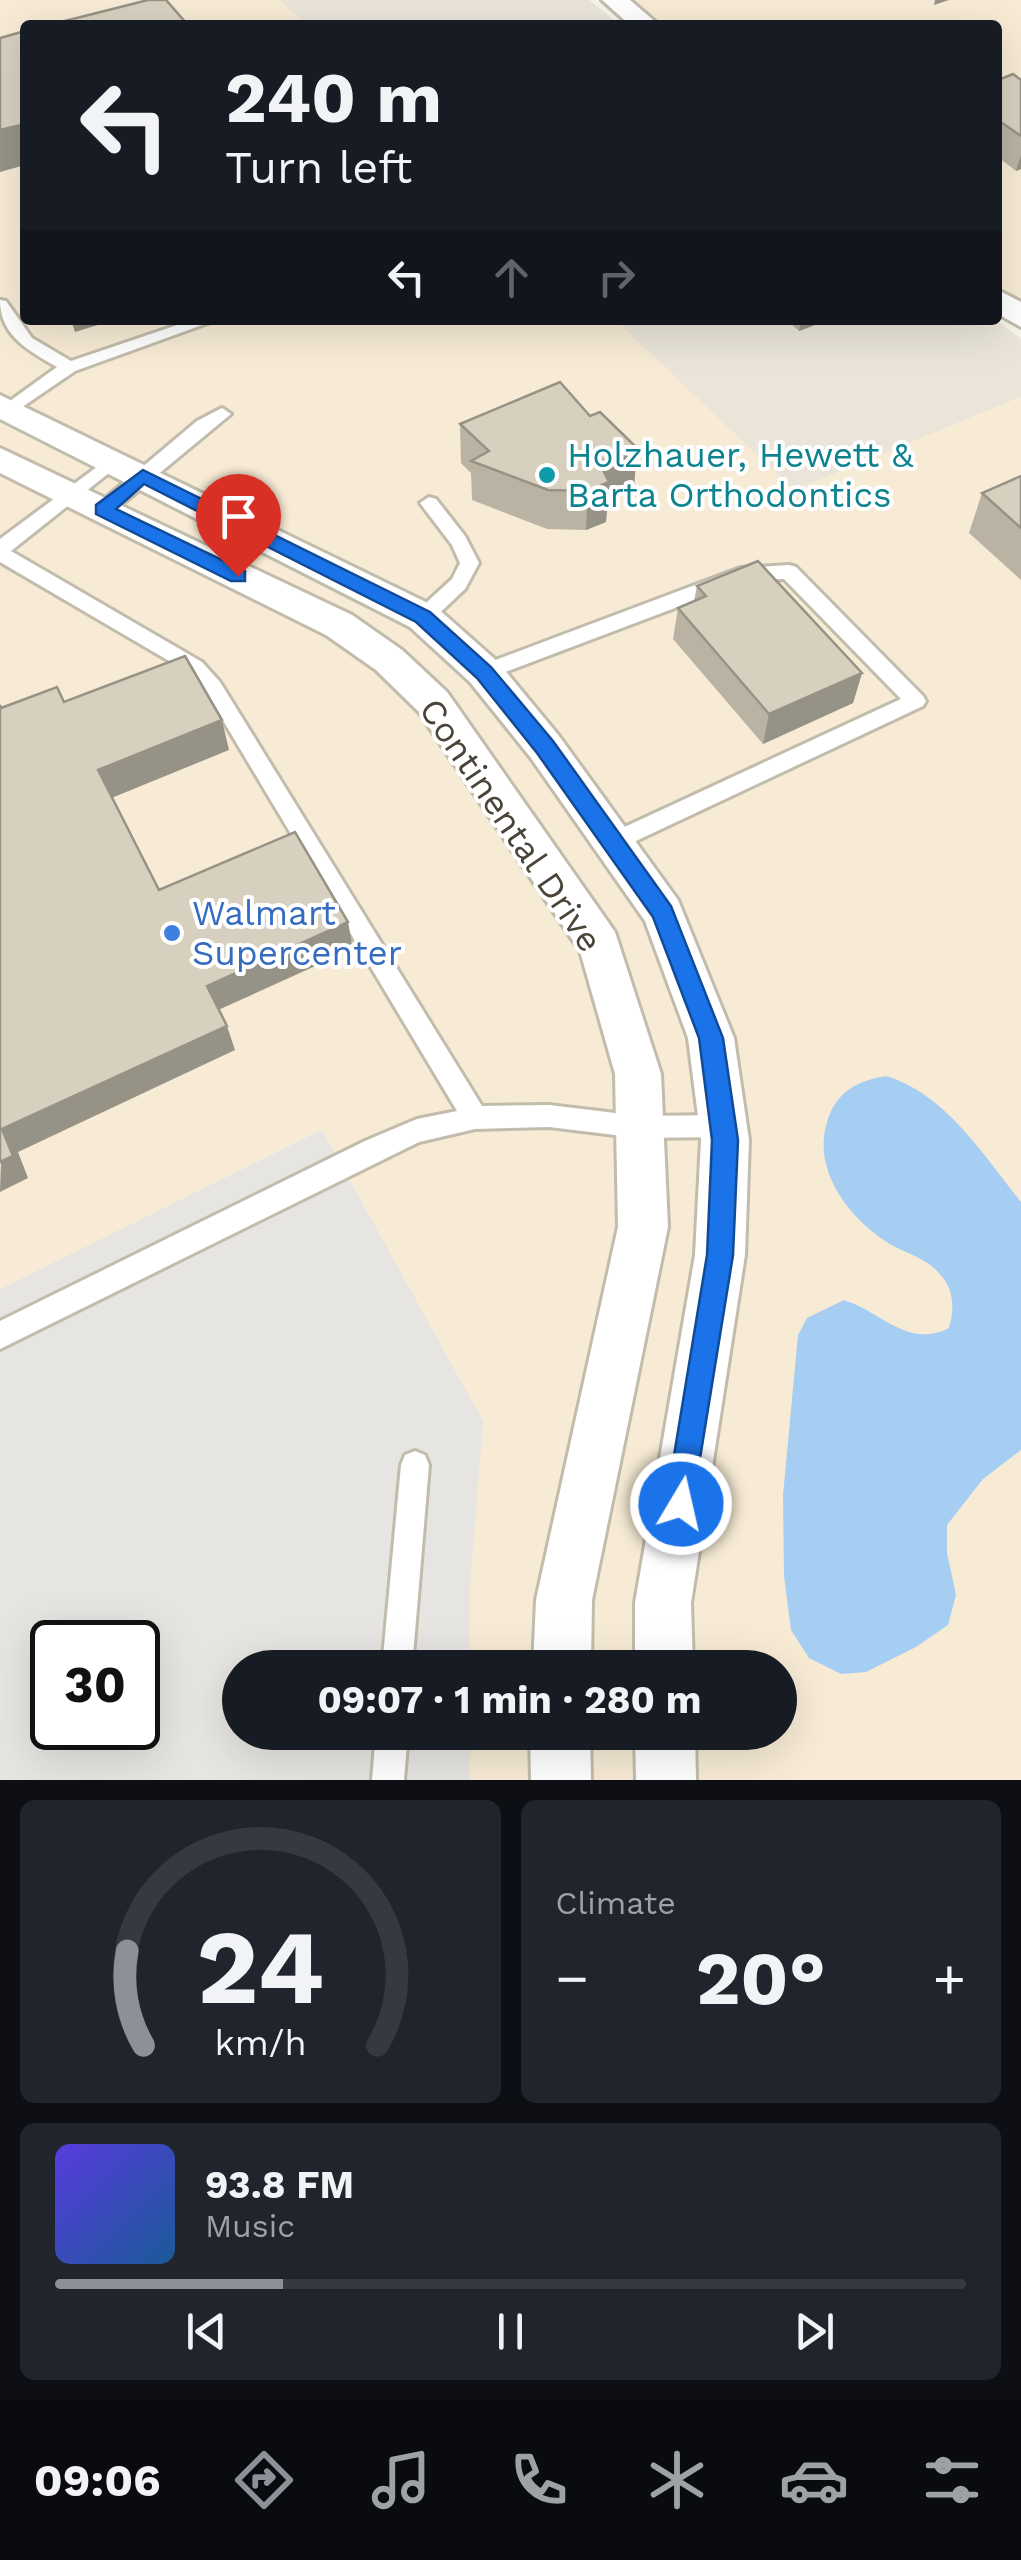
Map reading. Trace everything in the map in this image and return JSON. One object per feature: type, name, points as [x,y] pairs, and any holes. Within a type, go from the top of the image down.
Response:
[{"type":"street","points":[[614,0],[640,20]]},
{"type":"street","name":"Continental Drive","points":[[4,408],[423,617],[484,672],[545,747],[663,913],[711,1038],[723,1126],[720,1255],[664,1603],[664,1650]]},
{"type":"street","name":"Continental Drive","points":[[0,459],[339,626],[389,660],[432,702],[600,945],[638,1074],[643,1227],[564,1600],[563,1650]]},
{"type":"street","points":[[560,1750],[561,1780]]},
{"type":"street","points":[[665,1750],[666,1780]]},
{"type":"lane","points":[[0,304],[26,342],[69,367]]},
{"type":"lane","points":[[4,408],[69,367],[193,325]]},
{"type":"lane","points":[[0,551],[87,502],[128,469],[222,414]]},
{"type":"lane","points":[[87,502],[128,469]]},
{"type":"lane","points":[[423,617],[468,576],[472,563],[469,552],[430,502]]},
{"type":"lane","points":[[0,551],[195,666],[475,1118]]},
{"type":"lane","points":[[484,672],[747,572],[788,572],[916,701],[613,842]]},
{"type":"lane","points":[[0,1335],[417,1131],[475,1118],[549,1116],[640,1126],[723,1126]]},
{"type":"lane","points":[[399,1650],[415,1465]]},
{"type":"lane","points":[[388,1780],[390,1750]]},
{"type":"shaded area","points":[[0,0],[280,0],[301,20],[20,20],[20,325],[620,325],[794,490],[1021,397],[1021,1780],[0,1780]]},
{"type":"shaded area","points":[[280,0],[589,0],[614,20],[301,20]]},
{"type":"shaded area","points":[[627,0],[1021,0],[1021,304],[1002,289],[1002,20],[653,20]]},
{"type":"shaded area","points":[[620,325],[1002,325],[1021,339],[1021,397],[794,491]]},
{"type":"shaded area","points":[[322,1130],[483,1421],[470,1588],[470,1650],[222,1650],[222,1750],[470,1750],[470,1780],[0,1780],[0,1289]]},
{"type":"water","points":[[886,1076],[907,1084],[945,1111],[1021,1202],[1021,1450],[983,1479],[947,1525],[947,1553],[956,1595],[948,1625],[916,1647],[866,1672],[841,1674],[809,1658],[791,1630],[784,1576],[783,1495],[798,1335],[807,1318],[844,1300],[908,1332],[921,1334],[949,1328],[952,1313],[950,1291],[938,1272],[891,1245],[857,1218],[828,1172],[824,1137],[832,1109],[850,1088]]},
{"type":"building","points":[[148,0],[166,0],[184,20],[69,20]]},
{"type":"building","points":[[20,32],[20,125],[0,130],[0,38]]},
{"type":"building","points":[[1013,74],[1021,80],[1021,136],[1002,123],[1002,78]]},
{"type":"building","points":[[560,382],[590,416],[600,412],[637,448],[599,462],[609,482],[588,491],[548,490],[471,461],[489,451],[460,424]]},
{"type":"building","points":[[1021,476],[1021,528],[982,493]]},
{"type":"building","points":[[758,561],[862,673],[769,714],[678,608],[706,596],[697,586]]},
{"type":"building","name":"Walmart Supercenter","points":[[185,656],[222,720],[98,770],[159,890],[295,832],[348,922],[207,986],[227,1026],[2,1129],[13,1156],[0,1162],[0,705],[1,708],[57,687],[64,702]]},
{"type":"place","name":"Holzhauer, Hewett & Barta Orthodontics","points":[[547,475]]},
{"type":"place","name":"Walmart Supercenter","points":[[172,933]]},
{"type":"route","points":[[238,576],[103,510],[143,476],[423,617],[484,672],[545,747],[663,913],[711,1038],[725,1140],[720,1255],[681,1504]]}]
